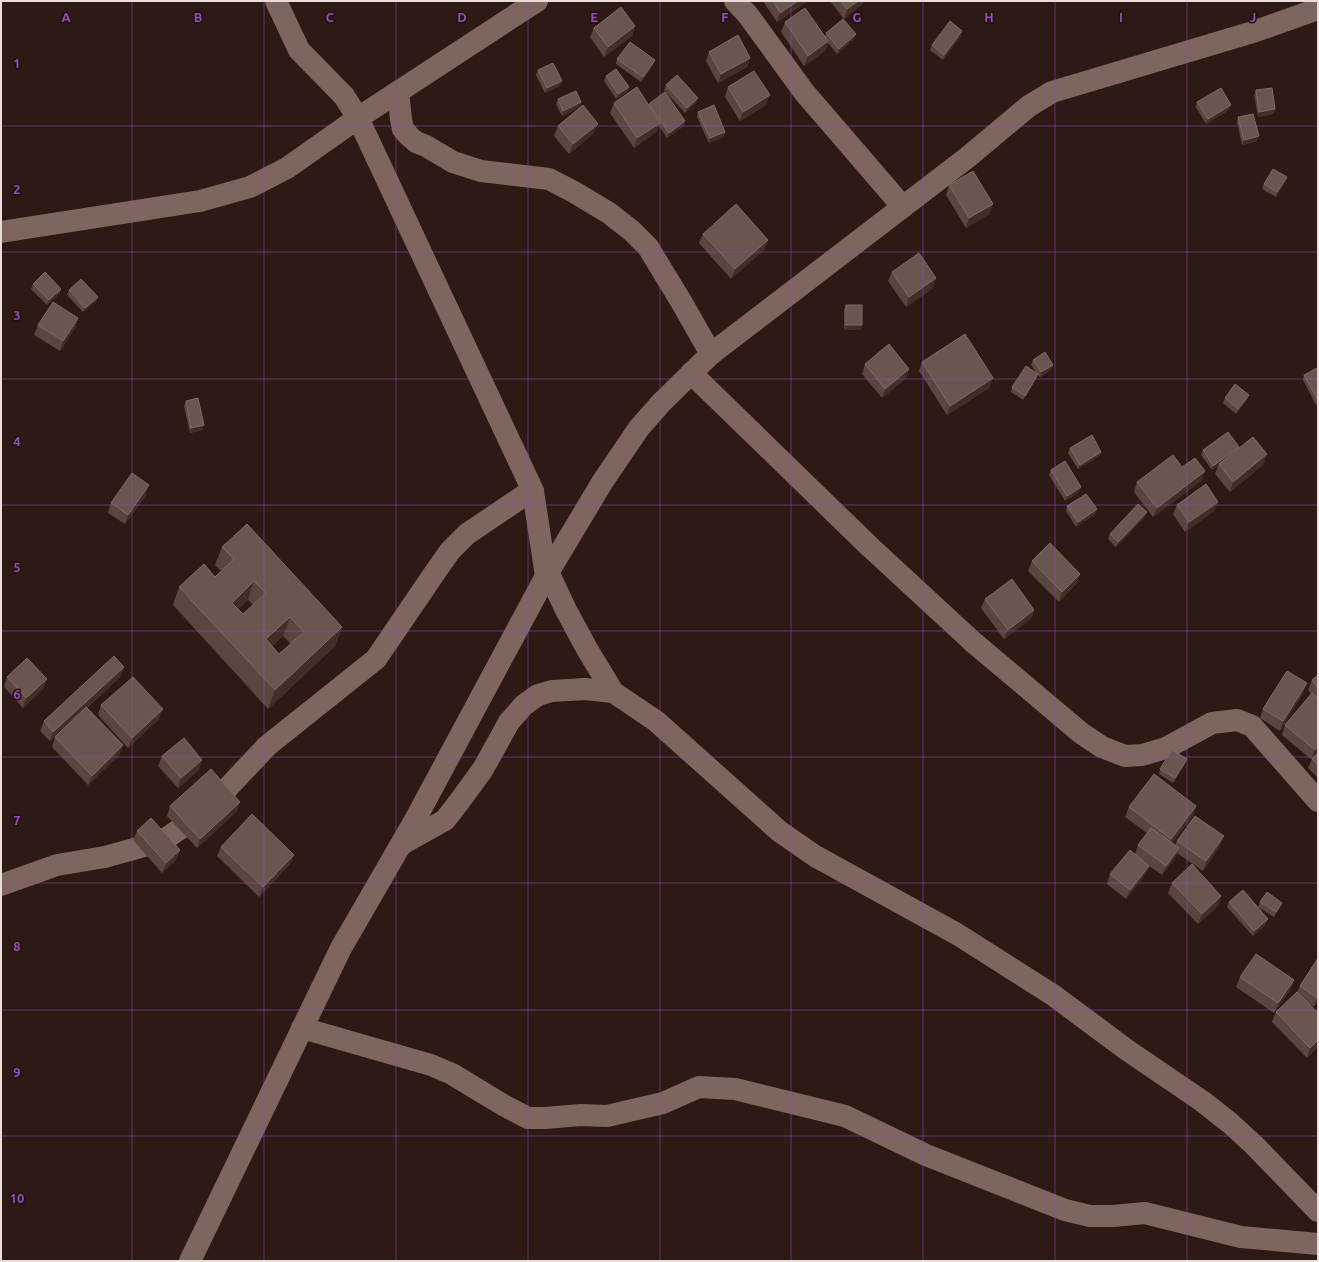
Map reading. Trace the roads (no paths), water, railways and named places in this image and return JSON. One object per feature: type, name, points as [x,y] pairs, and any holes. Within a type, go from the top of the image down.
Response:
[{"type":"street","points":[[276,1],[300,50],[344,96],[358,118],[533,491],[547,574],[576,630],[613,692],[656,721],[780,831],[815,856],[957,934],[1053,995],[1127,1050],[1202,1102],[1230,1123],[1254,1145],[1318,1211]]},
{"type":"street","points":[[1,232],[200,202],[250,187],[287,168],[358,118],[537,1]]},
{"type":"street","points":[[735,1],[748,15],[804,92],[903,207]]},
{"type":"street","points":[[190,1261],[341,948],[400,845],[547,574],[603,481],[639,428],[711,354],[968,157],[1029,106],[1052,92],[1253,32],[1318,10]]},
{"type":"street","points":[[398,92],[403,129],[416,142],[426,146],[452,162],[481,171],[549,179],[609,213],[632,231],[648,247],[711,354]]},
{"type":"street","points":[[691,373],[869,546],[973,642],[1087,737],[1102,747],[1125,756],[1142,755],[1166,748],[1212,723],[1237,720],[1252,726],[1318,801]]},
{"type":"street","points":[[1,885],[58,864],[105,857],[162,841],[205,812],[267,746],[376,659],[438,568],[450,552],[467,534],[533,491]]},
{"type":"street","points":[[400,845],[445,820],[482,769],[509,722],[524,704],[538,695],[552,691],[585,688],[613,692]]},
{"type":"street","points":[[302,1028],[431,1065],[452,1074],[528,1118],[580,1115],[607,1116],[663,1103],[699,1088],[735,1090],[845,1116],[926,1155],[1065,1210],[1090,1216],[1113,1216],[1145,1213],[1241,1237],[1318,1244]]}]
